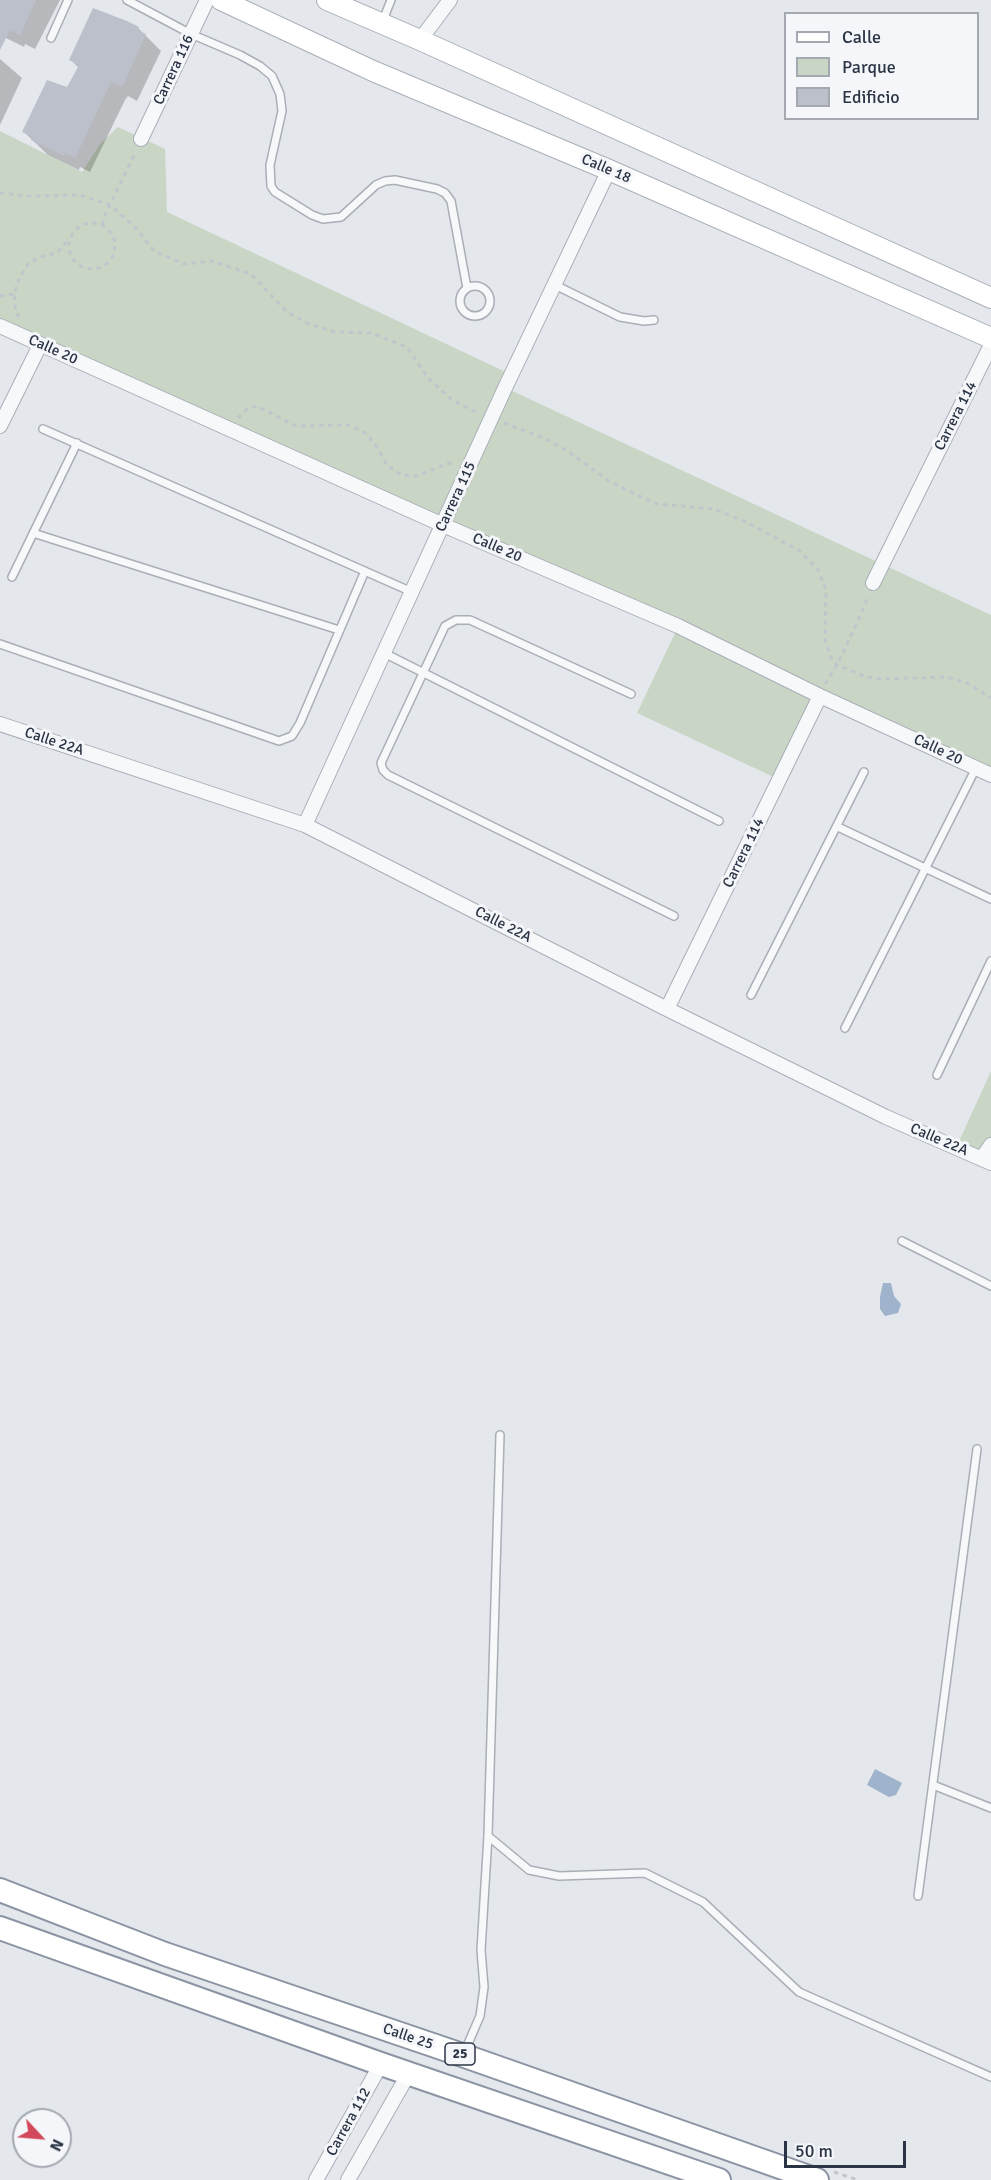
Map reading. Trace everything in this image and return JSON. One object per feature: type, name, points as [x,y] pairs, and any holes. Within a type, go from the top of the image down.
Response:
[{"type":"highway","name":"Calle 25","points":[[0,1890],[165,1954],[818,2180]]},
{"type":"highway","name":"25","points":[[0,1928],[381,2064],[718,2180]]},
{"type":"main road","name":"Calle 18","points":[[221,0],[373,71],[609,170],[991,338]]},
{"type":"main road","points":[[327,0],[991,298]]},
{"type":"street","name":"Carrera 116","points":[[141,139],[207,0]]},
{"type":"street","points":[[420,40],[450,0]]},
{"type":"street","name":"Carrera 115","points":[[305,825],[491,418],[609,170]]},
{"type":"street","name":"Calle 20","points":[[0,326],[442,525],[678,626],[820,696],[991,775]]},
{"type":"street","points":[[0,426],[40,345]]},
{"type":"street","name":"Carrera 114","points":[[873,583],[991,345]]},
{"type":"street","name":"Carrera 114","points":[[667,1009],[820,696]]},
{"type":"street","name":"Calle 22A","points":[[0,724],[305,825],[886,1118],[986,1160]]},
{"type":"street","points":[[986,1160],[991,1145]]},
{"type":"street","name":"Carrera 112","points":[[316,2180],[381,2064]]},
{"type":"street","name":"Carrera 112","points":[[348,2180],[409,2073]]},
{"type":"lane","points":[[51,38],[68,0]]},
{"type":"lane","points":[[127,0],[240,55],[272,76],[280,94],[282,111],[269,175],[271,186],[275,192],[312,215],[323,219],[341,217],[376,185],[385,181],[395,180],[437,189],[445,193],[451,201],[467,288]]},
{"type":"lane","points":[[382,23],[391,0]]},
{"type":"lane","points":[[475,285],[484,288],[489,295],[490,304],[487,312],[479,316],[471,316],[463,311],[459,303],[461,294],[467,288],[475,285]]},
{"type":"lane","points":[[555,285],[620,317],[644,321],[654,320]]},
{"type":"lane","points":[[43,429],[412,592]]},
{"type":"lane","points":[[12,578],[77,443]]},
{"type":"lane","points":[[33,533],[339,630]]},
{"type":"lane","points":[[0,644],[279,741],[292,736],[300,723],[365,571]]},
{"type":"lane","points":[[631,694],[470,620],[456,620],[445,626],[382,759],[383,770],[388,775],[674,916]]},
{"type":"lane","points":[[384,653],[719,821]]},
{"type":"lane","points":[[845,1028],[976,767]]},
{"type":"lane","points":[[752,995],[864,772]]},
{"type":"lane","points":[[838,827],[991,899]]},
{"type":"lane","points":[[937,1075],[991,961]]},
{"type":"lane","points":[[902,1241],[991,1286]]},
{"type":"lane","points":[[462,2055],[480,2016],[484,1987],[481,1950],[488,1836],[500,1435]]},
{"type":"lane","points":[[918,1896],[977,1449]]},
{"type":"lane","points":[[933,1785],[991,1808]]},
{"type":"lane","points":[[488,1836],[528,1870],[559,1876],[645,1873],[703,1902],[800,1992],[991,2077]]},
{"type":"path","points":[[102,225],[141,139]]},
{"type":"path","points":[[0,193],[25,196],[80,195],[110,205],[135,227],[154,250],[184,264],[212,261],[251,274],[287,312],[309,324],[335,332],[371,333],[407,347],[428,378],[452,400],[544,438],[569,452],[609,481],[647,500],[657,504],[714,509],[746,522],[800,551],[818,570],[826,590],[825,639],[831,658],[837,665],[866,677],[883,679],[947,677],[967,684],[991,698]]},
{"type":"path","points":[[0,296],[14,294],[28,264],[40,257],[57,253],[76,229],[84,224],[93,222],[110,231],[115,239],[116,249],[112,258],[105,265],[96,269],[87,268],[78,264],[72,257],[69,247],[70,237]]},
{"type":"path","points":[[228,428],[247,410],[257,406],[296,426],[349,425],[367,435],[387,465],[401,475],[417,476],[449,463],[467,471]]},
{"type":"path","points":[[820,696],[858,621],[873,583]]},
{"type":"green space","points":[[118,127],[165,149],[167,212],[512,375],[506,388],[991,615],[991,775],[821,696],[780,780],[637,713],[678,627],[0,326],[0,131],[82,172],[100,144]]},
{"type":"green space","points":[[991,1071],[991,1145],[982,1158],[956,1148]]},
{"type":"water","points":[[883,1283],[891,1283],[894,1296],[901,1304],[898,1313],[885,1316],[880,1309]]},
{"type":"water","points":[[875,1769],[902,1783],[896,1795],[889,1797],[867,1785]]},
{"type":"building","points":[[0,0],[36,0],[20,35],[10,30],[0,50]]},
{"type":"building","points":[[93,8],[127,21],[139,27],[137,30],[146,34],[122,87],[112,82],[110,84],[75,158],[65,153],[64,156],[31,140],[33,137],[22,132],[47,80],[67,87],[79,65],[69,60]]}]
